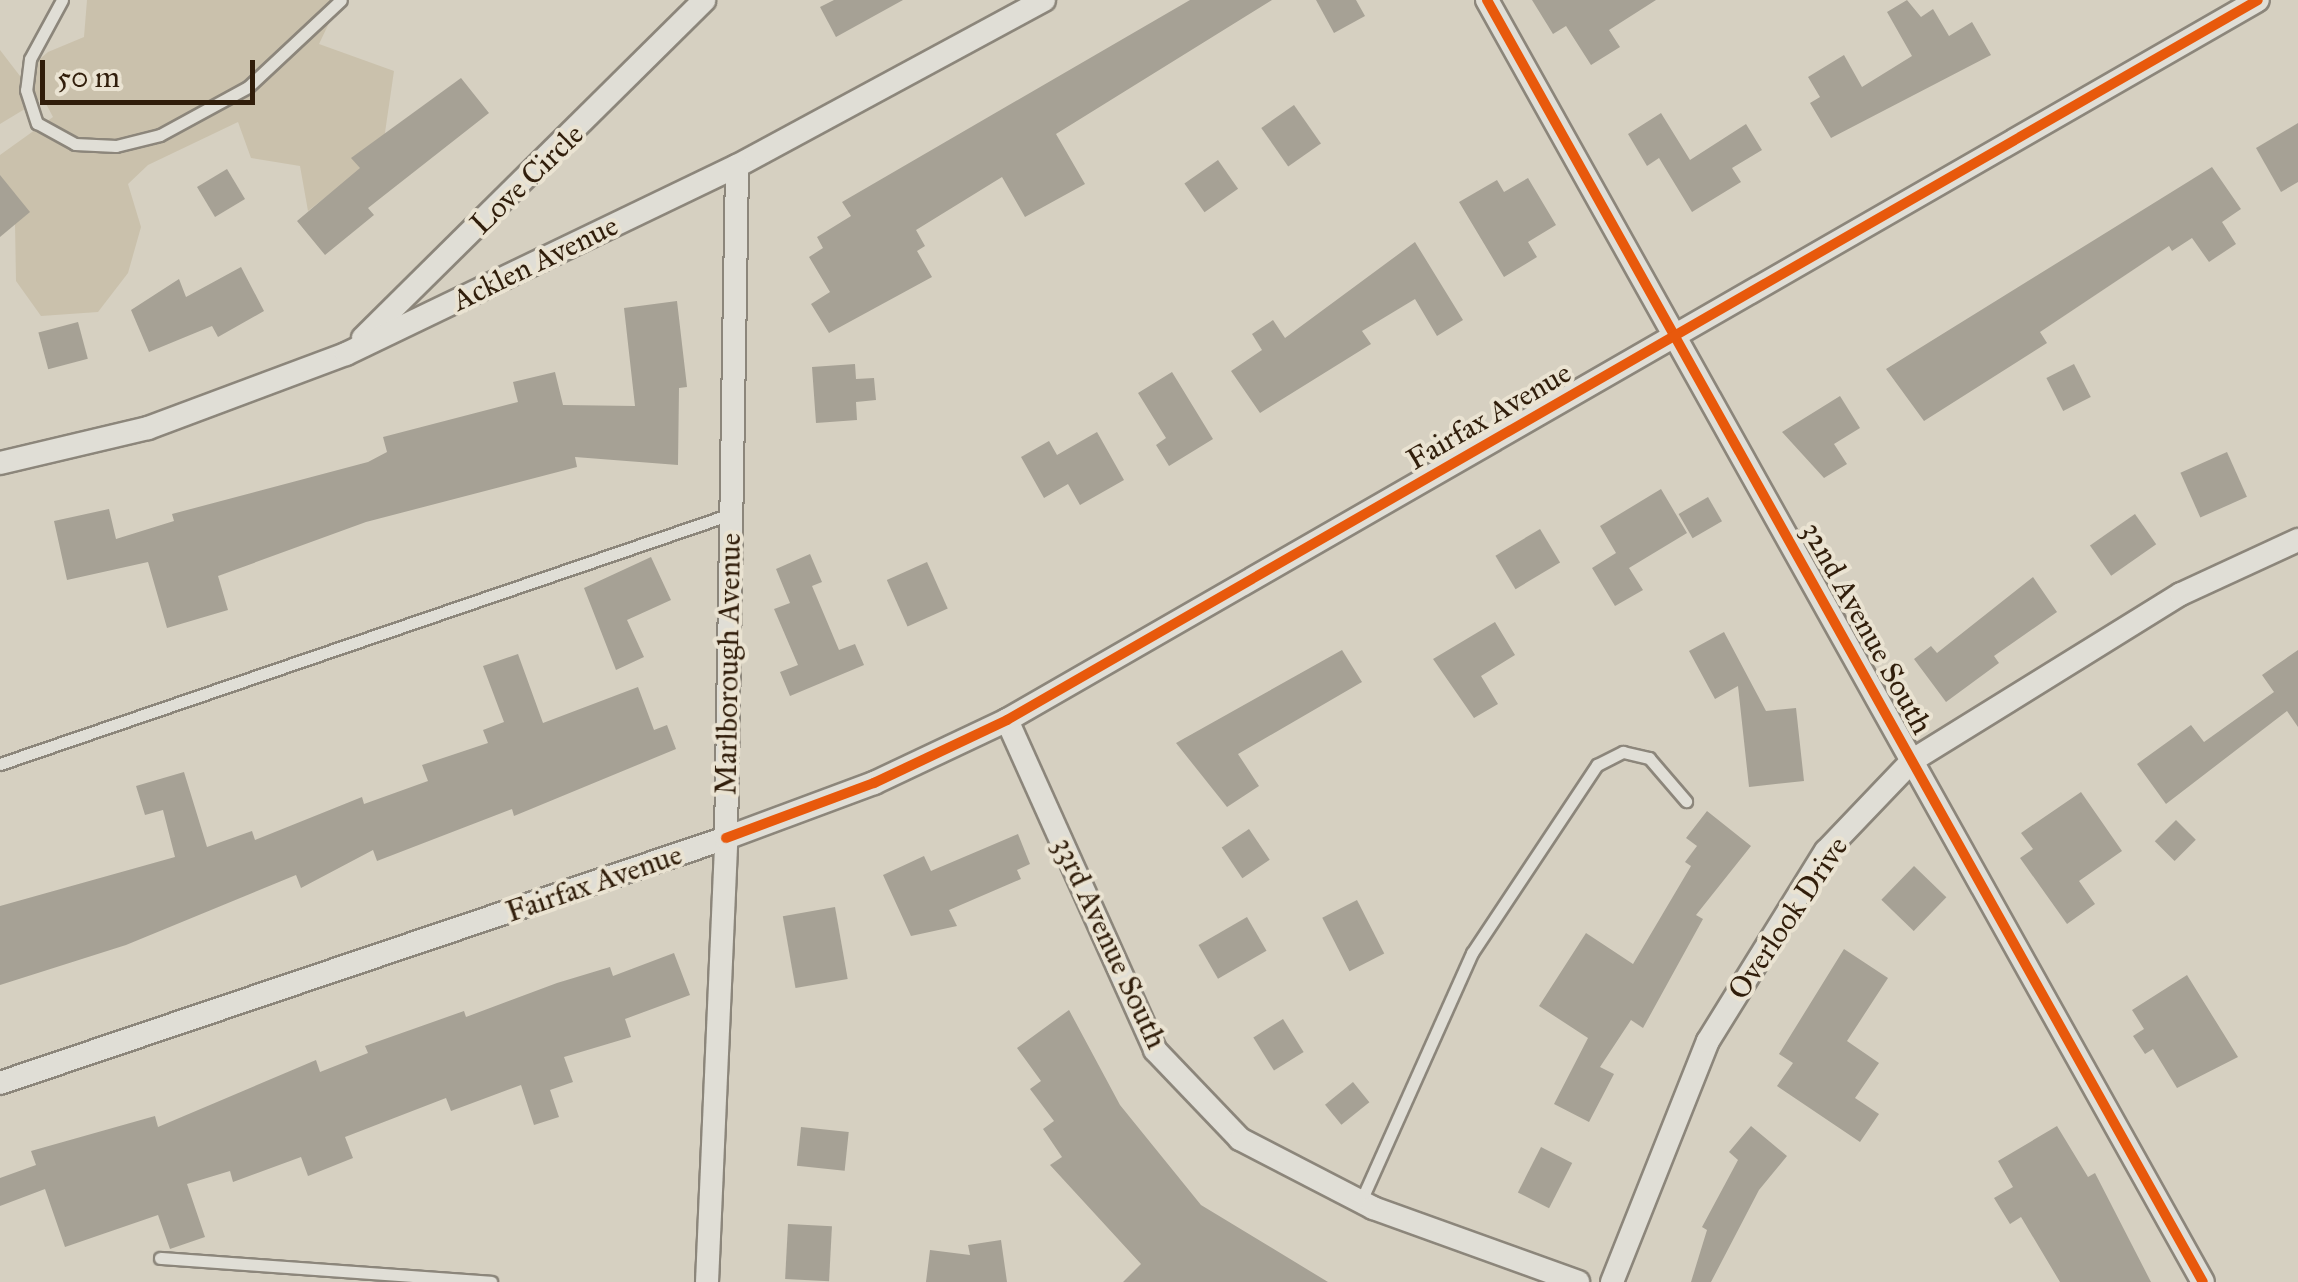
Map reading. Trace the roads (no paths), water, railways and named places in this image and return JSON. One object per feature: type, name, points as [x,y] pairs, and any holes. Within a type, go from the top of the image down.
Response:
[{"type":"street","name":"Love Circle","points":[[346,354],[704,0]]},
{"type":"street","name":"Acklen Avenue","points":[[0,463],[148,428],[346,354],[736,166],[1044,0]]},
{"type":"street","name":"32nd Avenue South","points":[[1487,0],[2203,1282]]},
{"type":"street","name":"Fairfax Avenue","points":[[0,1083],[726,838],[874,783],[1007,720],[2258,0]]},
{"type":"street","name":"Marlborough Avenue","points":[[707,1282],[726,838],[736,166]]},
{"type":"street","name":"Overlook Drive","points":[[1612,1282],[1708,1040],[1826,850],[1913,760],[2181,594],[2298,540]]},
{"type":"street","name":"33rd Avenue South","points":[[1007,720],[1155,1050],[1240,1139],[1361,1201],[1578,1282]]},
{"type":"lane","points":[[62,0],[30,59],[26,90],[37,123],[75,144],[116,146],[160,134],[248,87],[342,0]]},
{"type":"lane","points":[[0,764],[471,597],[731,514]]},
{"type":"lane","points":[[1361,1201],[1472,954],[1597,764],[1624,752],[1650,758],[1686,801]]},
{"type":"lane","points":[[160,1258],[491,1282]]}]
